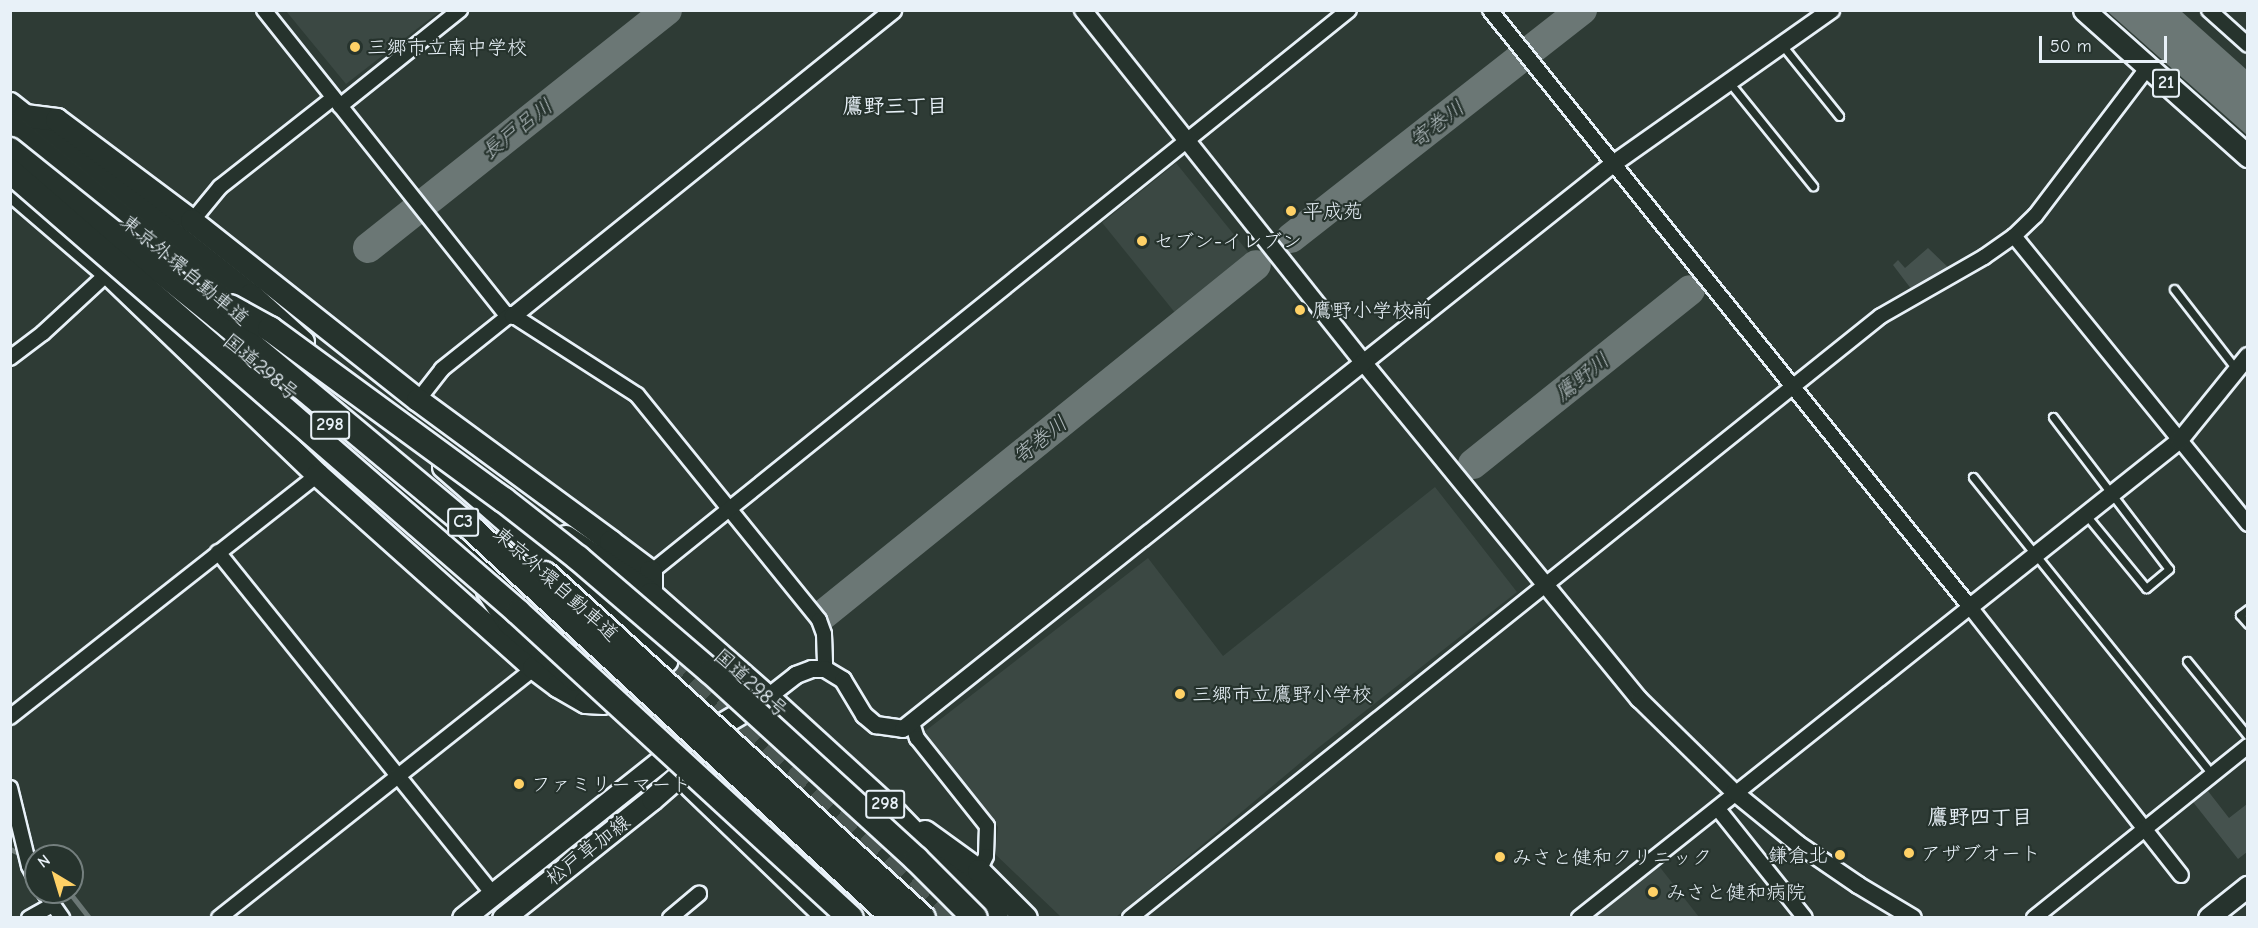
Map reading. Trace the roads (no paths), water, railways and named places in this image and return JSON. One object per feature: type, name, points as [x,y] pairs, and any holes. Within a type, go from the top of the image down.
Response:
[{"type":"highway","points":[[15,116],[57,120],[192,221],[651,583]]},
{"type":"highway","name":"東京外環自動車道","points":[[15,116],[230,307],[483,518],[923,918]]},
{"type":"highway","name":"国道298号","points":[[15,116],[251,295],[472,493],[666,661]]},
{"type":"highway","name":"東京外環自動車道","points":[[10,150],[228,326],[472,529],[894,918]]},
{"type":"highway","points":[[10,171],[518,612],[851,918]]},
{"type":"highway","name":"国道298号","points":[[10,180],[232,341],[447,526],[630,693]]},
{"type":"highway","name":"298","points":[[10,189],[108,273],[318,475],[534,668],[558,686],[586,702],[604,703]]},
{"type":"highway","points":[[230,307],[270,328],[331,376],[504,500],[578,558],[710,671],[916,859],[975,918]]},
{"type":"highway","name":"国道298号","points":[[472,493],[572,540],[651,583],[768,697],[896,814],[997,918]]},
{"type":"highway","name":"298","points":[[447,526],[508,623],[604,703],[828,918]]},
{"type":"highway","name":"298","points":[[896,814],[979,871],[1026,918]]},
{"type":"main road","name":"21","points":[[2084,10],[2247,156]]},
{"type":"main road","name":"松戸草加線","points":[[463,918],[663,759],[768,697]]},
{"type":"main road","name":"松戸草加線","points":[[508,916],[680,776],[768,697]]},
{"type":"main road","points":[[2209,918],[2247,886]]},
{"type":"street","points":[[264,10],[511,316],[637,395],[819,620],[824,634],[825,669]]},
{"type":"street","points":[[192,221],[220,187],[460,10]]},
{"type":"street","points":[[418,400],[442,369],[893,10]]},
{"type":"street","points":[[1083,10],[1363,362],[1639,699],[1734,792],[1798,844],[1858,885],[1913,918]]},
{"type":"street","points":[[651,583],[728,509],[1349,10]]},
{"type":"street","points":[[1490,10],[1970,607],[2181,875]]},
{"type":"street","points":[[768,697],[796,675],[812,669],[825,669],[843,680],[864,715],[876,725],[903,729],[1613,164],[1832,10]]},
{"type":"street","points":[[2210,11],[2247,45]]},
{"type":"street","points":[[1130,918],[1881,316],[1984,257],[2014,236],[2035,216],[2148,67]]},
{"type":"street","points":[[2014,236],[2247,524]]},
{"type":"street","points":[[10,358],[42,333],[108,273]]},
{"type":"street","points":[[1579,918],[1718,809],[1734,792],[2180,440],[2247,356]]},
{"type":"street","points":[[10,717],[318,475]]},
{"type":"street","points":[[218,552],[493,894]]},
{"type":"street","points":[[219,918],[534,668]]},
{"type":"street","points":[[912,723],[916,738],[987,826],[986,856],[979,871]]},
{"type":"street","points":[[2034,918],[2247,746]]},
{"type":"street","points":[[10,788],[25,844]]},
{"type":"street","points":[[1718,809],[1805,918]]},
{"type":"street","points":[[670,918],[699,894]]},
{"type":"street","points":[[29,918],[52,904],[62,918]]},
{"type":"lane","points":[[1782,45],[1839,116]]},
{"type":"lane","points":[[1729,82],[1813,186]]},
{"type":"lane","points":[[2174,289],[2236,369]]},
{"type":"lane","points":[[2053,417],[2169,569],[2146,588],[2086,515]]},
{"type":"lane","points":[[1973,477],[2212,774]]},
{"type":"lane","points":[[2247,609],[2240,615],[2247,624]]},
{"type":"lane","points":[[2187,661],[2247,735]]},
{"type":"waterway","name":"長戸呂川","points":[[368,248],[667,10]]},
{"type":"waterway","name":"寄巻川","points":[[1291,238],[1582,10]]},
{"type":"waterway","name":"寄巻川","points":[[824,614],[1256,265]]},
{"type":"waterway","name":"鷹野川","points":[[1473,464],[1690,290]]},
{"type":"waterway","points":[[10,849],[24,855]]},
{"type":"waterway","points":[[78,904],[89,918]]},
{"type":"tunnel","points":[[666,661],[948,918]]},
{"type":"tunnel","points":[[630,693],[871,918]]},
{"type":"place","name":"三郷市立南中学校","points":[[355,47]]},
{"type":"place","name":"平成苑","points":[[1291,211]]},
{"type":"place","name":"セブン-イレブン","points":[[1142,241]]},
{"type":"place","name":"鷹野小学校前","points":[[1300,310]]},
{"type":"place","name":"三郷市立鷹野小学校","points":[[1180,694]]},
{"type":"place","name":"ファミリーマート","points":[[519,784]]},
{"type":"place","name":"アザブオート","points":[[1909,853]]},
{"type":"place","name":"鎌倉北","points":[[1840,855]]},
{"type":"place","name":"みさと健和クリニック","points":[[1500,857]]},
{"type":"place","name":"みさと健和病院","points":[[1653,892]]},
{"type":"district","name":"鷹野三丁目","points":[[895,106]]},
{"type":"district","name":"鷹野四丁目","points":[[1980,817]]}]
